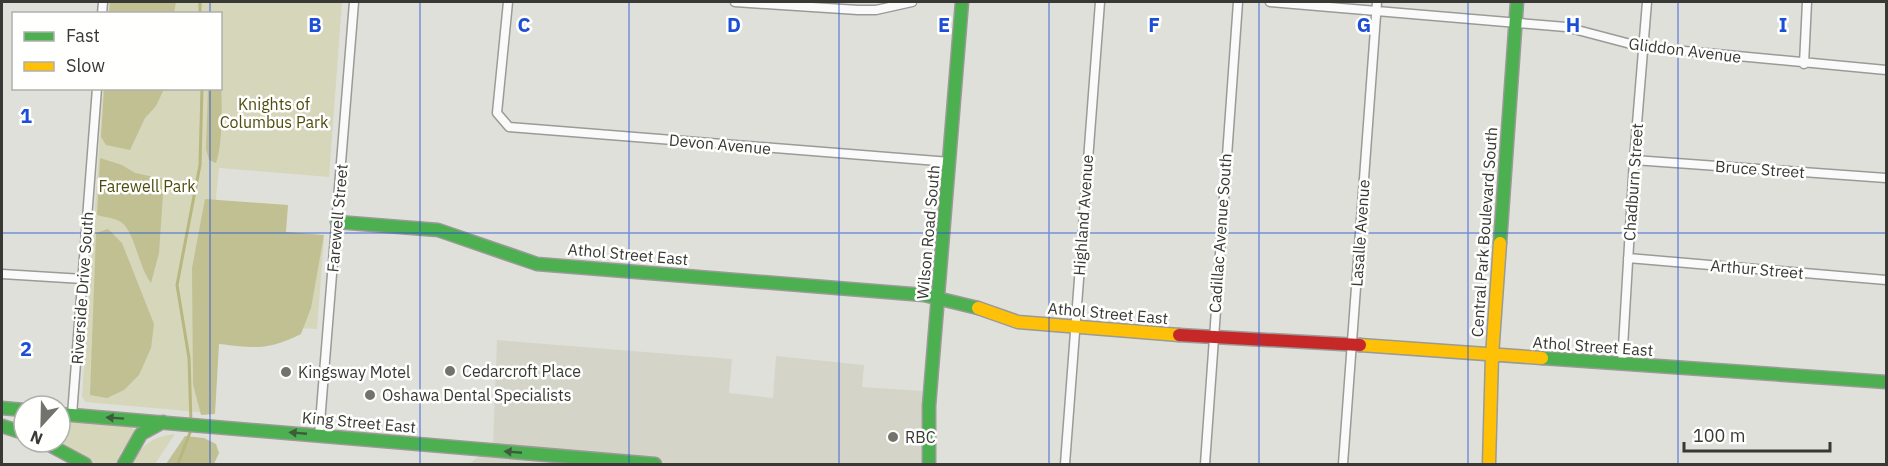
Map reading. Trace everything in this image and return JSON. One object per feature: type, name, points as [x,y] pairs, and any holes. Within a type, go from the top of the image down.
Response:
[{"type":"street","name":"Farewell Street","points":[[319,435],[354,2]]},
{"type":"street","name":"Devon Avenue","points":[[508,2],[497,113],[509,127],[950,162]]},
{"type":"street","points":[[735,2],[812,4],[876,10],[912,2]]},
{"type":"street","name":"Wilson Road South","points":[[928,465],[928,413],[963,2]]},
{"type":"street","name":"Highland Avenue","points":[[1065,465],[1100,2]]},
{"type":"street","name":"Cadillac Avenue South","points":[[1205,465],[1238,2]]},
{"type":"street","name":"Gliddon Avenue","points":[[1270,2],[1376,5],[1566,27],[1642,47],[1887,70]]},
{"type":"street","name":"Central Park Boulevard South","points":[[1489,465],[1492,356],[1517,2]]},
{"type":"street","name":"Chadburn Street","points":[[1622,364],[1634,160],[1647,2]]},
{"type":"street","points":[[1804,64],[1807,2]]},
{"type":"street","name":"Lasalle Avenue","points":[[1343,465],[1376,5]]},
{"type":"street","name":"Riverside Drive South","points":[[69,394],[83,279],[97,90]]},
{"type":"street","name":"Bruce Street","points":[[1634,160],[1887,178]]},
{"type":"street","name":"Athol Street East","points":[[338,222],[438,230],[537,264],[938,298],[971,305],[1006,319],[1074,327],[1213,338],[1352,344],[1492,356],[1887,382]]},
{"type":"street","name":"Arthur Street","points":[[1628,258],[1887,280]]},
{"type":"street","points":[[2,274],[83,279]]},
{"type":"street","name":"King Street East","points":[[72,415],[195,424],[655,465]]},
{"type":"street","points":[[124,465],[141,434],[170,422]]},
{"type":"street","points":[[65,454],[85,465]]},
{"type":"shaded area","points":[[497,340],[732,359],[729,393],[773,398],[776,356],[864,365],[862,387],[922,391],[927,464],[469,464],[493,445]]},
{"type":"green space","points":[[109,2],[342,2],[329,177],[219,168],[213,227],[324,239],[317,329],[217,324],[210,413],[85,402],[82,396],[103,90],[222,90],[222,12],[108,12]]},
{"type":"green space","points":[[110,2],[176,2],[174,12],[109,12]]},
{"type":"green space","points":[[104,90],[164,90],[156,106],[145,118],[130,150],[106,145],[101,137]]},
{"type":"green space","points":[[208,90],[221,90],[221,135],[216,163],[209,160],[206,149]]},
{"type":"green space","name":"Farewell Park","points":[[100,158],[122,165],[135,173],[164,179],[159,253],[151,283],[126,227],[119,221],[97,215]]},
{"type":"green space","points":[[205,199],[288,205],[286,232],[324,235],[311,308],[301,334],[270,346],[242,347],[219,344],[215,414],[201,415],[193,384],[192,268]]},
{"type":"green space","points":[[108,229],[122,243],[154,324],[151,348],[139,375],[124,390],[107,398],[90,395],[96,233]]},
{"type":"green space","points":[[72,421],[132,427],[137,433],[121,452],[116,464],[94,464],[72,450]]},
{"type":"green space","points":[[175,434],[155,464],[132,464],[139,452],[149,443],[155,439]]},
{"type":"green space","points":[[185,436],[204,438],[216,444],[219,453],[214,464],[166,464]]},
{"type":"waterway","points":[[200,2],[200,12]]},
{"type":"waterway","points":[[191,423],[189,358],[177,285],[200,165],[202,90]]},
{"type":"waterway","points":[[178,464],[191,430]]},
{"type":"traffic: fast","points":[[929,464],[929,406],[962,2]]},
{"type":"traffic: fast","points":[[1500,243],[1517,2]]},
{"type":"traffic: fast","points":[[337,222],[438,230],[537,264],[924,295],[978,308]]},
{"type":"traffic: fast","points":[[1542,358],[1886,382]]},
{"type":"traffic: fast","points":[[2,408],[12,409]]},
{"type":"traffic: fast","points":[[72,415],[655,464]]},
{"type":"traffic: fast","points":[[124,464],[141,434],[163,422]]},
{"type":"traffic: fast","points":[[2,426],[12,429]]},
{"type":"traffic: fast","points":[[66,454],[85,464]]},
{"type":"traffic: slow","points":[[1489,464],[1492,356],[1500,243]]},
{"type":"traffic: slow","points":[[978,308],[1018,322],[1179,335]]},
{"type":"traffic: slow","points":[[1360,345],[1542,358]]},
{"type":"traffic: jam","points":[[1179,335],[1360,345]]},
{"type":"place","name":"Cedarcroft Place","points":[[450,371]]},
{"type":"place","name":"Kingsway Motel","points":[[286,372]]},
{"type":"place","name":"Oshawa Dental Specialists","points":[[370,395]]},
{"type":"place","name":"RBC","points":[[893,437]]},
{"type":"park label","name":"Knights of Columbus Park","points":[[274,113]]}]
